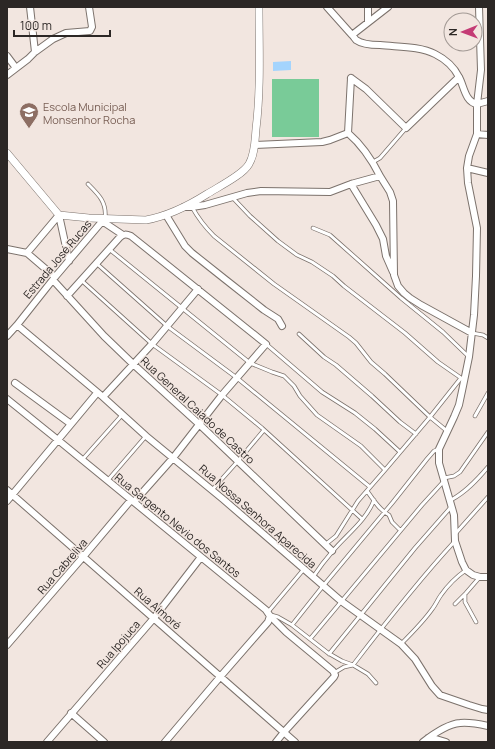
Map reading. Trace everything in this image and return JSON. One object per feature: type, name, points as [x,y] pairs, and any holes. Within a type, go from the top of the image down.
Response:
[{"type":"street","points":[[30,7],[35,52]]},
{"type":"street","points":[[7,75],[53,39],[66,33],[90,31],[92,28],[89,7]]},
{"type":"street","name":"Estrada José Rucas","points":[[7,336],[104,220],[146,220],[166,215],[184,207],[244,170],[248,165],[251,161],[255,145],[259,107],[259,7]]},
{"type":"street","points":[[327,7],[356,40],[366,44],[424,49],[434,53],[451,66],[459,77],[469,99],[474,104],[488,101]]},
{"type":"street","points":[[368,7],[368,22]]},
{"type":"street","points":[[352,36],[388,7]]},
{"type":"street","points":[[479,7],[485,50],[477,104],[477,134],[469,156],[467,168],[468,183],[477,228],[476,276],[472,332],[469,357],[462,379],[459,404],[439,449],[440,463],[454,515],[455,538],[462,562],[466,570],[473,575],[488,577]]},
{"type":"street","points":[[7,56],[16,68]]},
{"type":"street","points":[[348,133],[351,78],[366,89],[406,128],[459,77]]},
{"type":"street","points":[[255,145],[322,142],[348,133]]},
{"type":"street","points":[[348,133],[355,138],[373,162],[390,192],[393,201],[394,275]]},
{"type":"street","points":[[477,134],[488,135]]},
{"type":"street","points":[[7,153],[59,215],[69,261]]},
{"type":"street","points":[[467,168],[488,173]]},
{"type":"street","points":[[184,207],[206,205],[232,197],[261,191],[330,192],[351,184],[380,176]]},
{"type":"street","points":[[351,184],[383,239],[386,256],[398,286],[410,298],[421,305],[472,332]]},
{"type":"street","points":[[59,215],[104,220],[121,236]]},
{"type":"street","points":[[7,249],[27,253],[59,215]]},
{"type":"street","points":[[166,215],[185,246],[232,285],[278,319],[282,326]]},
{"type":"street","points":[[67,296],[121,236],[126,234],[131,236],[266,344]]},
{"type":"street","name":"Rua General Caiado de Castro","points":[[27,253],[54,278],[67,296],[104,336],[199,424],[332,552]]},
{"type":"street","points":[[103,397],[152,344],[198,289]]},
{"type":"street","name":"Rua Nossa Senhora Aparecida","points":[[17,325],[341,601],[360,616],[402,644],[416,659],[432,686],[440,695],[488,710]]},
{"type":"street","name":"Rua Cabreliva","points":[[7,645],[132,501],[173,458],[222,395],[266,344]]},
{"type":"street","points":[[15,383],[71,424]]},
{"type":"street","points":[[7,501],[97,393]]},
{"type":"street","name":"Rua Sargento Nevio dos Santos","points":[[7,400],[201,557],[269,614],[286,632],[334,672]]},
{"type":"street","name":"Rua Aimoré","points":[[7,490],[295,742]]},
{"type":"street","name":"Rua Ipojuca","points":[[47,742],[154,618],[201,557]]},
{"type":"street","points":[[166,742],[268,622],[269,614]]},
{"type":"street","points":[[276,742],[334,677],[334,672]]},
{"type":"street","points":[[71,713],[104,742]]},
{"type":"street","points":[[426,740],[452,724],[459,722],[488,726]]},
{"type":"street","points":[[426,740],[436,739],[446,742]]},
{"type":"lane","points":[[373,162],[380,158],[406,128]]},
{"type":"lane","points":[[88,184],[102,199],[105,210],[104,220]]},
{"type":"lane","points":[[232,197],[250,216],[278,241],[297,255],[316,264],[333,276],[405,333],[438,362],[462,379],[358,501],[336,536],[325,545]]},
{"type":"lane","points":[[192,207],[205,227],[214,236],[274,284],[349,337],[356,343],[369,360],[447,431]]},
{"type":"lane","points":[[313,228],[330,235],[401,298],[443,332],[469,357]]},
{"type":"lane","points":[[110,249],[250,363],[284,376],[317,415],[361,446],[385,470]]},
{"type":"lane","points":[[96,263],[167,326],[237,378],[370,487]]},
{"type":"lane","points":[[81,280],[152,344],[222,395],[264,430],[362,519]]},
{"type":"lane","points":[[472,332],[488,338]]},
{"type":"lane","points":[[299,334],[324,357],[342,370],[372,396],[400,422],[416,434]]},
{"type":"lane","points":[[266,344],[322,392],[355,413],[400,452]]},
{"type":"lane","points":[[475,416],[488,393]]},
{"type":"lane","points":[[82,460],[122,415]]},
{"type":"lane","points":[[212,490],[264,430]]},
{"type":"lane","points":[[310,639],[444,479],[454,476],[460,472],[488,432]]},
{"type":"lane","points":[[107,481],[146,436]]},
{"type":"lane","points":[[292,625],[427,459],[434,451],[439,449]]},
{"type":"lane","points":[[330,654],[451,503],[472,486],[488,467]]},
{"type":"lane","points":[[367,492],[384,513],[389,515],[392,522],[400,530]]},
{"type":"lane","points":[[334,672],[344,667],[353,665],[380,629],[488,498]]},
{"type":"lane","points":[[313,577],[332,552],[362,519],[374,500]]},
{"type":"lane","points":[[304,569],[269,614],[292,625],[330,654],[368,674],[376,683]]},
{"type":"lane","points":[[402,644],[424,620],[448,586],[466,570]]},
{"type":"lane","points":[[455,604],[465,595],[480,577]]},
{"type":"lane","points":[[465,595],[465,602],[476,622]]},
{"type":"green space","points":[[272,79],[319,79],[319,137],[272,137]]},
{"type":"water","points":[[291,61],[291,70],[273,71],[273,62]]},
{"type":"place","name":"Escola Municipal Monsenhor Rocha","points":[[29,129]]}]
